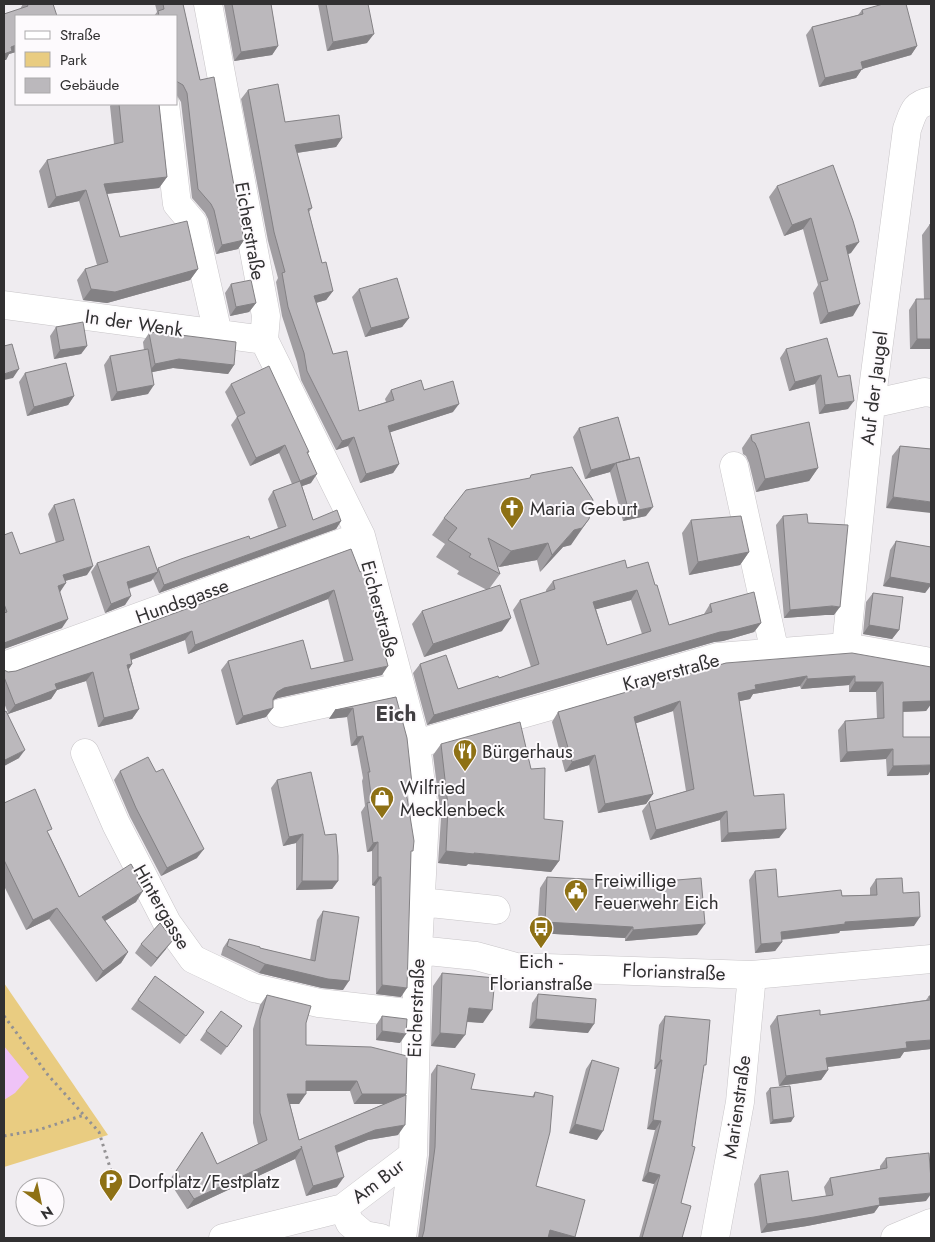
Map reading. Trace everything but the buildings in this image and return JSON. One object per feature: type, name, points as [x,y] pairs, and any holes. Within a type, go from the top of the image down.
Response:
[{"type":"street","name":"Eicherstraße","points":[[208,4],[266,316],[264,340],[361,536],[416,744],[425,817],[418,950],[413,1155],[393,1236]]},
{"type":"street","name":"Auf der Jaugel","points":[[846,647],[871,404],[907,129],[915,109],[921,103],[931,101]]},
{"type":"street","points":[[165,105],[178,204],[193,223],[218,334]]},
{"type":"street","name":"In der Wenk","points":[[4,305],[264,340]]},
{"type":"street","points":[[871,404],[925,392],[931,393]]},
{"type":"street","points":[[734,466],[775,653]]},
{"type":"street","name":"Hundsgasse","points":[[4,664],[361,536]]},
{"type":"street","name":"Krayerstraße","points":[[416,744],[718,657],[846,647],[931,662]]},
{"type":"street","points":[[281,713],[401,687]]},
{"type":"street","name":"Hintergasse","points":[[85,752],[116,824],[167,923],[193,959],[254,988],[319,1003],[416,1014]]},
{"type":"street","points":[[421,902],[496,910]]},
{"type":"street","name":"Florianstraße","points":[[418,950],[476,956],[516,966],[752,975],[931,959]]},
{"type":"street","name":"Marienstraße","points":[[715,1238],[740,1102],[752,975]]},
{"type":"street","name":"Am Bur","points":[[223,1238],[344,1208],[413,1155]]},
{"type":"street","name":"Am Bur","points":[[344,1208],[350,1223],[364,1236],[393,1236]]},
{"type":"street","points":[[895,1238],[931,1223]]},
{"type":"path","points":[[4,1016],[48,1075],[99,1132],[112,1174]]},
{"type":"path","points":[[4,1136],[38,1130],[84,1115]]},
{"type":"green space","points":[[4,983],[108,1135],[4,1167]]},
{"type":"shaded area","points":[[4,1046],[29,1077],[15,1093],[4,1100]]},
{"type":"place","name":"Maria Geburt","points":[[512,529]]},
{"type":"place","name":"Bürgerhaus","points":[[465,772]]},
{"type":"place","name":"Wilfried Mecklenbeck","points":[[382,819]]},
{"type":"place","name":"Freiwillige Feuerwehr Eich","points":[[576,912]]},
{"type":"place","name":"Eich - Florianstraße","points":[[541,949]]},
{"type":"place","name":"Dorfplatz/Festplatz","points":[[111,1202]]},
{"type":"district","name":"Eich","points":[[396,714]]}]
